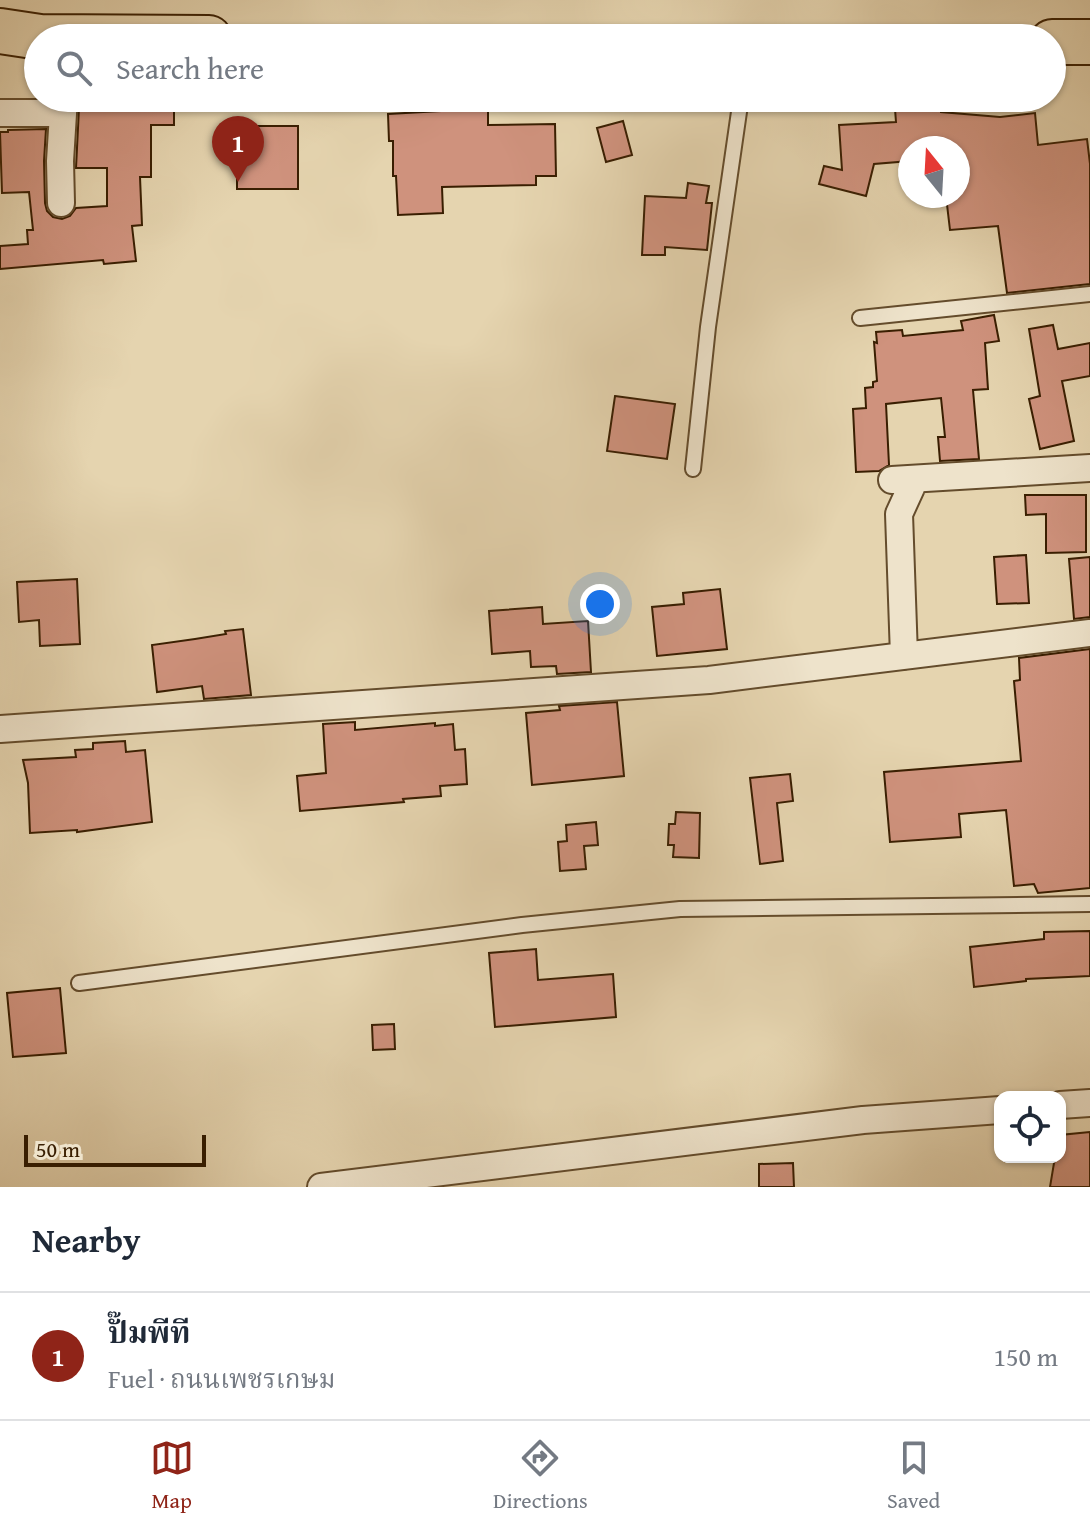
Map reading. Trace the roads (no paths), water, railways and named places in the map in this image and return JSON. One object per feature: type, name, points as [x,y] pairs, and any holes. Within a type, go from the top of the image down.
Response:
[{"type":"highway","points":[[0,34],[24,36]]},
{"type":"highway","points":[[1066,42],[1090,42]]},
{"type":"street","points":[[0,113],[24,110]]},
{"type":"street","points":[[61,203],[63,112]]},
{"type":"street","points":[[904,656],[899,514],[903,480],[1090,468]]},
{"type":"street","points":[[0,729],[709,680],[1090,633]]},
{"type":"street","points":[[1066,1105],[1090,1103]]},
{"type":"street","points":[[321,1187],[863,1120],[994,1110]]},
{"type":"lane","points":[[693,469],[708,327],[739,112]]},
{"type":"lane","points":[[860,318],[1090,294]]},
{"type":"lane","points":[[79,983],[522,925],[680,909],[1090,904]]},
{"type":"place","name":"ปั๊มพีที","points":[[238,182]]}]
